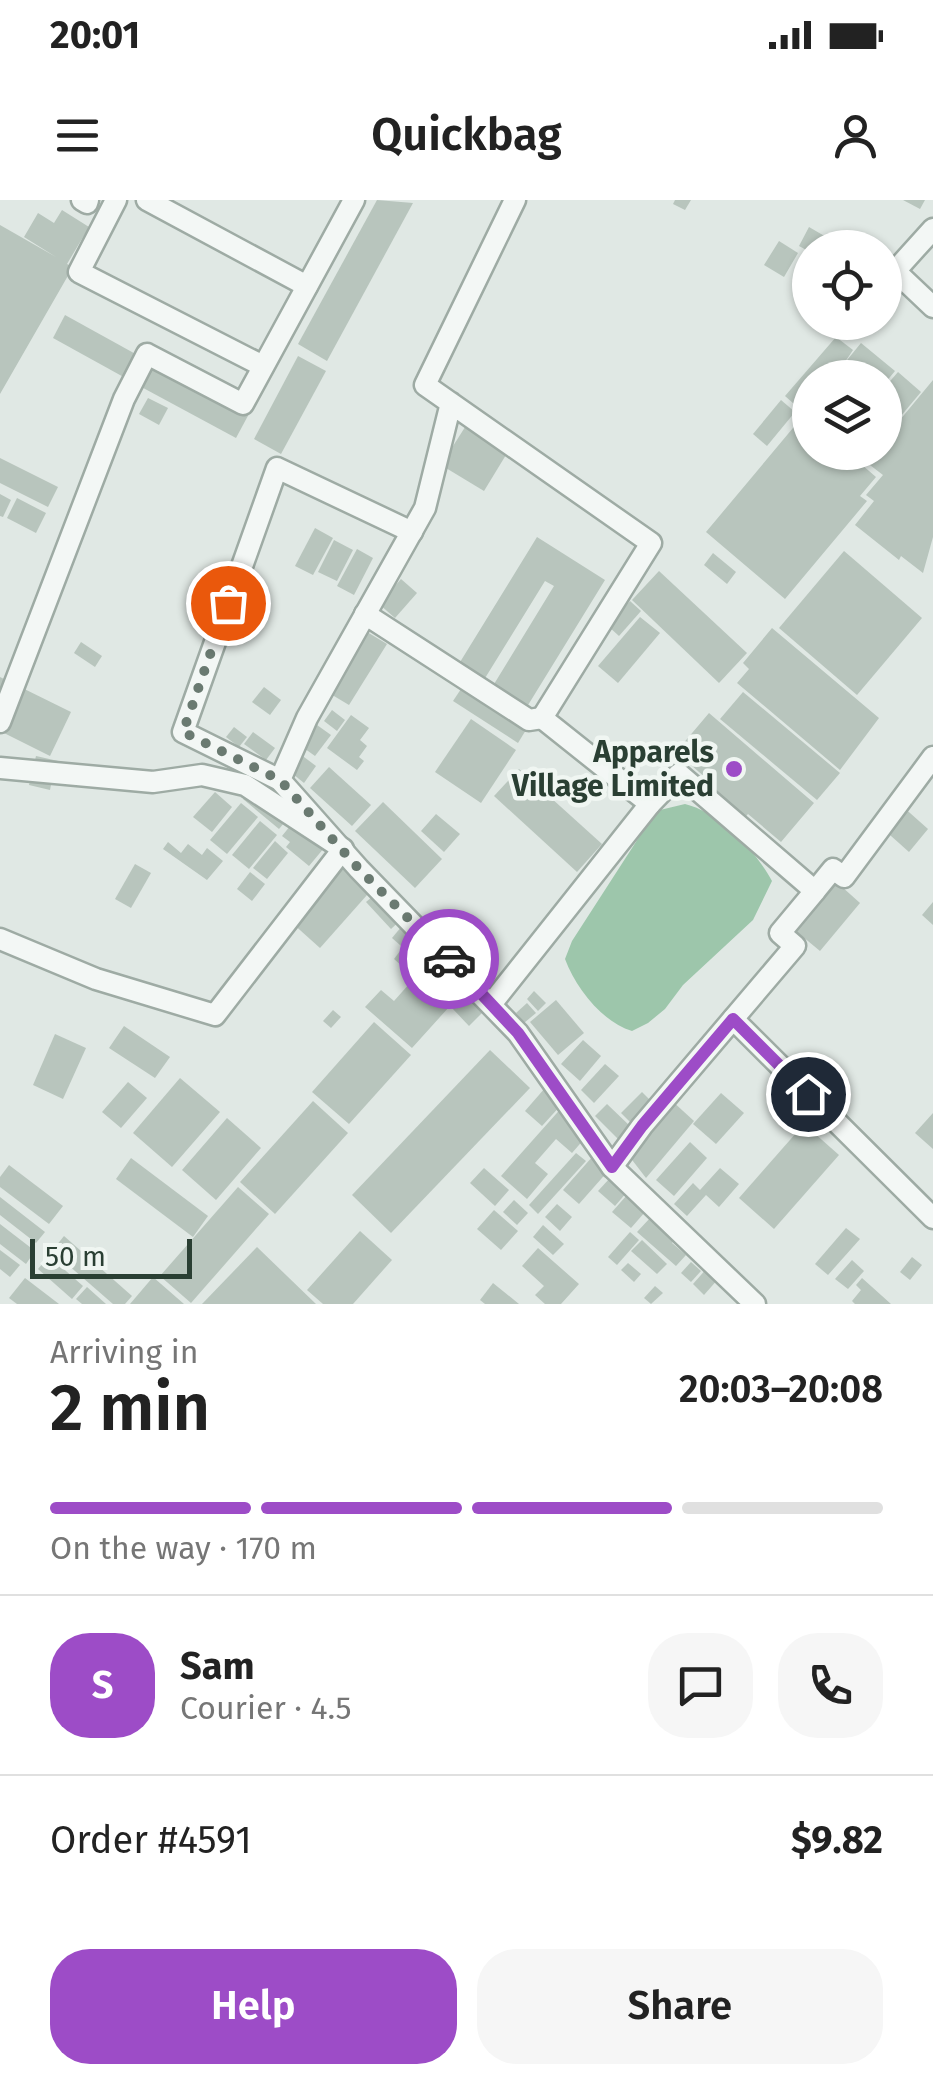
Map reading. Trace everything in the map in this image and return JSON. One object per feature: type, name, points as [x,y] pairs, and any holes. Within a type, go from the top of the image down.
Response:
[{"type":"street","points":[[116,200],[79,272],[263,366]]},
{"type":"street","points":[[147,200],[307,286]]},
{"type":"street","points":[[0,722],[124,399],[148,354],[243,404],[354,200]]},
{"type":"street","points":[[515,200],[425,384],[651,544],[542,718]]},
{"type":"street","points":[[933,229],[895,270],[933,307]]},
{"type":"street","points":[[280,780],[307,718],[425,508],[452,403]]},
{"type":"street","points":[[412,532],[278,468],[183,732],[280,780],[359,869],[518,1033],[612,1167],[755,1304]]},
{"type":"street","points":[[366,614],[529,720],[542,718],[650,804]]},
{"type":"street","points":[[612,1167],[794,946],[780,933],[833,869],[844,877],[933,757]]},
{"type":"street","points":[[0,768],[153,782],[202,774],[245,785],[343,849]]},
{"type":"street","points":[[492,1003],[650,804],[679,774],[815,891]]},
{"type":"street","points":[[0,939],[96,979],[215,1015],[343,849]]},
{"type":"street","points":[[733,1019],[933,1218]]},
{"type":"shaded area","points":[[685,804],[711,815],[736,834],[772,881],[753,920],[683,985],[665,1009],[632,1031],[610,1020],[591,1002],[565,959],[572,941],[643,831],[660,810]]},
{"type":"building","points":[[377,200],[413,203],[327,361],[298,344]]},
{"type":"building","points":[[675,200],[691,200],[685,210],[673,204]]},
{"type":"building","points":[[903,200],[925,200],[920,209]]},
{"type":"building","points":[[62,210],[89,227],[67,264],[73,267],[0,394],[0,225],[56,257],[24,237],[38,213],[54,223]]},
{"type":"building","points":[[779,241],[792,249],[792,263],[784,277],[764,265]]},
{"type":"building","points":[[65,315],[141,357],[129,380],[53,338]]},
{"type":"building","points":[[833,340],[853,350],[846,360],[816,360]]},
{"type":"building","points":[[861,343],[882,360],[847,360]]},
{"type":"building","points":[[298,356],[326,371],[281,454],[254,439]]},
{"type":"building","points":[[148,358],[250,412],[236,438],[134,383]]},
{"type":"building","points":[[902,375],[921,392],[902,415]]},
{"type":"building","points":[[933,380],[933,537],[923,573],[901,556],[899,560],[855,525],[874,501],[866,495],[883,475],[876,470],[902,470],[902,417]]},
{"type":"building","points":[[148,398],[168,408],[159,425],[139,414]]},
{"type":"building","points":[[781,400],[792,409],[792,416],[767,446],[753,434]]},
{"type":"building","points":[[467,424],[509,450],[484,491],[441,465]]},
{"type":"building","points":[[792,429],[792,470],[868,470],[876,477],[860,496],[867,501],[785,599],[706,532]]},
{"type":"building","points":[[0,458],[58,487],[48,507],[0,483]]},
{"type":"building","points":[[0,494],[11,500],[3,517],[0,516]]},
{"type":"building","points":[[17,498],[46,513],[36,533],[7,518]]},
{"type":"building","points":[[315,528],[333,538],[313,575],[295,566]]},
{"type":"building","points":[[537,537],[605,580],[525,710],[491,689],[554,586],[545,581],[482,683],[457,667]]},
{"type":"building","points":[[334,540],[353,550],[337,581],[318,572]]},
{"type":"building","points":[[357,549],[373,558],[354,595],[337,586]]},
{"type":"building","points":[[844,551],[922,618],[857,695],[779,628]]},
{"type":"building","points":[[713,553],[736,572],[727,584],[704,565]]},
{"type":"building","points":[[659,571],[747,653],[719,683],[632,600]]},
{"type":"building","points":[[401,579],[417,593],[395,618],[379,604]]},
{"type":"building","points":[[630,601],[641,611],[619,636],[608,626]]},
{"type":"building","points":[[640,617],[660,633],[618,683],[598,666]]},
{"type":"building","points":[[772,628],[879,718],[840,770],[737,683],[749,669],[743,663]]},
{"type":"building","points":[[367,632],[387,644],[349,705],[329,693]]},
{"type":"building","points":[[81,642],[102,656],[95,667],[74,653]]},
{"type":"building","points":[[0,677],[71,712],[50,756],[0,731]]},
{"type":"building","points":[[465,683],[529,725],[518,743],[453,701]]},
{"type":"building","points":[[264,687],[281,700],[270,715],[252,702]]},
{"type":"building","points":[[743,692],[840,773],[817,800],[720,719]]},
{"type":"building","points":[[332,710],[345,720],[337,731],[324,721]]},
{"type":"building","name":"Apparels Village Limited","points":[[709,713],[814,803],[781,842],[748,814],[741,822],[707,793],[714,785],[676,752]]},
{"type":"building","points":[[351,715],[369,728],[360,740],[367,746],[359,757],[364,761],[357,770],[327,748]]},
{"type":"building","points":[[471,719],[516,750],[481,803],[435,772]]},
{"type":"building","points":[[317,725],[331,735],[315,756],[301,746]]},
{"type":"building","points":[[234,727],[247,737],[239,747],[226,737]]},
{"type":"building","points":[[253,732],[275,748],[266,760],[244,744]]},
{"type":"building","points":[[300,754],[316,766],[304,783],[288,770]]},
{"type":"building","points":[[36,756],[67,763],[64,776],[53,774],[50,790],[29,785]]},
{"type":"building","points":[[329,767],[371,805],[352,826],[310,788]]},
{"type":"building","points":[[519,769],[602,844],[577,872],[494,796]]},
{"type":"building","points":[[262,775],[299,805],[279,829],[243,799]]},
{"type":"building","points":[[215,792],[232,807],[212,832],[193,817]]},
{"type":"building","points":[[383,802],[442,859],[415,888],[355,831]]},
{"type":"building","points":[[241,803],[258,817],[227,854],[210,840]]},
{"type":"building","points":[[901,805],[928,829],[909,852],[881,827]]},
{"type":"building","points":[[303,810],[334,836],[309,866],[286,847],[290,842],[282,836]]},
{"type":"building","points":[[436,814],[460,834],[444,852],[421,831]]},
{"type":"building","points":[[260,821],[277,835],[249,869],[232,855]]},
{"type":"building","points":[[275,841],[288,853],[267,879],[253,868]]},
{"type":"building","points":[[168,842],[181,853],[188,844],[202,855],[207,848],[223,861],[207,880],[163,849]]},
{"type":"building","points":[[345,860],[375,886],[320,948],[291,922]]},
{"type":"building","points":[[135,864],[151,873],[131,908],[115,899]]},
{"type":"building","points":[[250,872],[265,884],[252,901],[237,889]]},
{"type":"building","points":[[832,878],[860,903],[820,951],[791,927]]},
{"type":"building","points":[[379,891],[403,918],[391,929],[366,902]]},
{"type":"building","points":[[933,902],[933,925],[922,915]]},
{"type":"building","points":[[402,926],[419,941],[409,953],[392,938]]},
{"type":"building","points":[[400,951],[410,959],[403,967],[394,959]]},
{"type":"building","points":[[434,956],[468,986],[412,1048],[365,1007],[381,990],[394,1001]]},
{"type":"building","points":[[470,991],[486,1009],[469,1026],[452,1008]]},
{"type":"building","points":[[534,991],[546,1003],[538,1011],[527,999]]},
{"type":"building","points":[[556,1000],[584,1033],[558,1055],[530,1022]]},
{"type":"building","points":[[527,1003],[536,1013],[524,1023],[516,1013]]},
{"type":"building","points":[[333,1010],[341,1017],[331,1028],[323,1021]]},
{"type":"building","points":[[374,1022],[411,1055],[349,1124],[312,1092]]},
{"type":"building","points":[[124,1026],[170,1057],[155,1078],[109,1048]]},
{"type":"building","points":[[55,1034],[86,1048],[63,1099],[33,1085]]},
{"type":"building","points":[[583,1040],[601,1056],[580,1081],[561,1064]]},
{"type":"building","points":[[490,1050],[530,1088],[391,1233],[352,1195]]},
{"type":"building","points":[[605,1064],[619,1076],[594,1103],[581,1090]]},
{"type":"building","points":[[180,1078],[220,1112],[172,1167],[133,1133]]},
{"type":"building","points":[[128,1082],[147,1098],[121,1128],[102,1112]]},
{"type":"building","points":[[545,1088],[562,1104],[542,1126],[525,1111]]},
{"type":"building","points":[[642,1092],[653,1103],[632,1124],[621,1113]]},
{"type":"building","points":[[721,1093],[744,1113],[716,1144],[693,1124]]},
{"type":"building","points":[[671,1100],[694,1121],[646,1178],[626,1152]]},
{"type":"building","points":[[313,1101],[348,1133],[275,1214],[240,1182]]},
{"type":"building","points":[[607,1104],[631,1127],[619,1140],[595,1116]]},
{"type":"building","points":[[564,1105],[592,1130],[572,1153],[556,1139],[535,1163],[548,1174],[527,1199],[501,1176]]},
{"type":"building","points":[[933,1113],[933,1149],[915,1133]]},
{"type":"building","points":[[227,1118],[261,1148],[216,1200],[182,1170]]},
{"type":"building","points":[[804,1124],[839,1155],[774,1229],[739,1198]]},
{"type":"building","points":[[690,1142],[707,1158],[674,1196],[656,1180]]},
{"type":"building","points":[[576,1153],[586,1161],[538,1214],[529,1205]]},
{"type":"building","points":[[593,1156],[609,1170],[579,1204],[563,1190]]},
{"type":"building","points":[[131,1158],[208,1216],[193,1237],[116,1179]]},
{"type":"building","points":[[9,1165],[63,1206],[49,1224],[0,1187],[0,1177]]},
{"type":"building","points":[[484,1168],[509,1190],[495,1206],[470,1183]]},
{"type":"building","points":[[720,1168],[739,1184],[719,1207],[706,1195],[687,1216],[674,1204],[693,1183],[700,1190]]},
{"type":"building","points":[[610,1178],[627,1192],[615,1206],[598,1191]]},
{"type":"building","points":[[238,1187],[269,1214],[191,1303],[160,1276]]},
{"type":"building","points":[[627,1195],[645,1212],[631,1228],[612,1212]]},
{"type":"building","points":[[0,1197],[45,1232],[36,1243],[0,1215]]},
{"type":"building","points":[[514,1200],[528,1213],[517,1225],[503,1212]]},
{"type":"building","points":[[557,1204],[572,1217],[560,1231],[545,1217]]},
{"type":"building","points":[[494,1210],[518,1231],[501,1250],[477,1229]]},
{"type":"building","points":[[651,1217],[686,1255],[676,1266],[637,1232]]},
{"type":"building","points":[[0,1224],[35,1251],[26,1264],[0,1244]]},
{"type":"building","points":[[543,1225],[564,1244],[553,1255],[533,1237]]},
{"type":"building","points":[[846,1228],[860,1239],[828,1275],[815,1264]]},
{"type":"building","points":[[360,1231],[392,1260],[353,1304],[323,1304],[307,1290]]},
{"type":"building","points":[[630,1232],[639,1240],[617,1265],[608,1257]]},
{"type":"building","points":[[64,1236],[132,1296],[125,1304],[113,1304],[52,1251]]},
{"type":"building","points":[[642,1240],[667,1264],[657,1274],[631,1251]]},
{"type":"building","points":[[257,1247],[316,1304],[202,1304]]},
{"type":"building","points":[[538,1248],[579,1284],[561,1304],[545,1304],[535,1295],[544,1286],[522,1266]]},
{"type":"building","points":[[0,1250],[20,1265],[10,1277],[0,1269]]},
{"type":"building","points":[[49,1256],[83,1286],[72,1299],[38,1269]]},
{"type":"building","points":[[912,1257],[922,1265],[910,1280],[900,1272]]},
{"type":"building","points":[[852,1260],[864,1271],[848,1289],[835,1279]]},
{"type":"building","points":[[691,1262],[701,1271],[691,1282],[681,1273]]},
{"type":"building","points":[[628,1263],[641,1274],[634,1282],[621,1270]]},
{"type":"building","points":[[708,1267],[719,1278],[704,1295],[693,1284]]},
{"type":"building","points":[[153,1277],[184,1304],[130,1304]]},
{"type":"building","points":[[25,1278],[59,1304],[17,1304],[9,1298]]},
{"type":"building","points":[[862,1278],[891,1304],[855,1304],[852,1301],[861,1290],[856,1285]]},
{"type":"building","points":[[493,1283],[519,1304],[485,1304],[480,1300]]},
{"type":"building","points":[[655,1286],[663,1293],[651,1304],[644,1298]]},
{"type":"building","points":[[87,1287],[106,1304],[82,1304],[76,1299]]},
{"type":"way so far","points":[[228,603],[183,732],[280,780],[359,869],[449,959]]},
{"type":"place","name":"Apparels Village Limited","points":[[734,769]]},
{"type":"route","points":[[449,959],[518,1033],[612,1167],[733,1019],[808,1094]]}]
